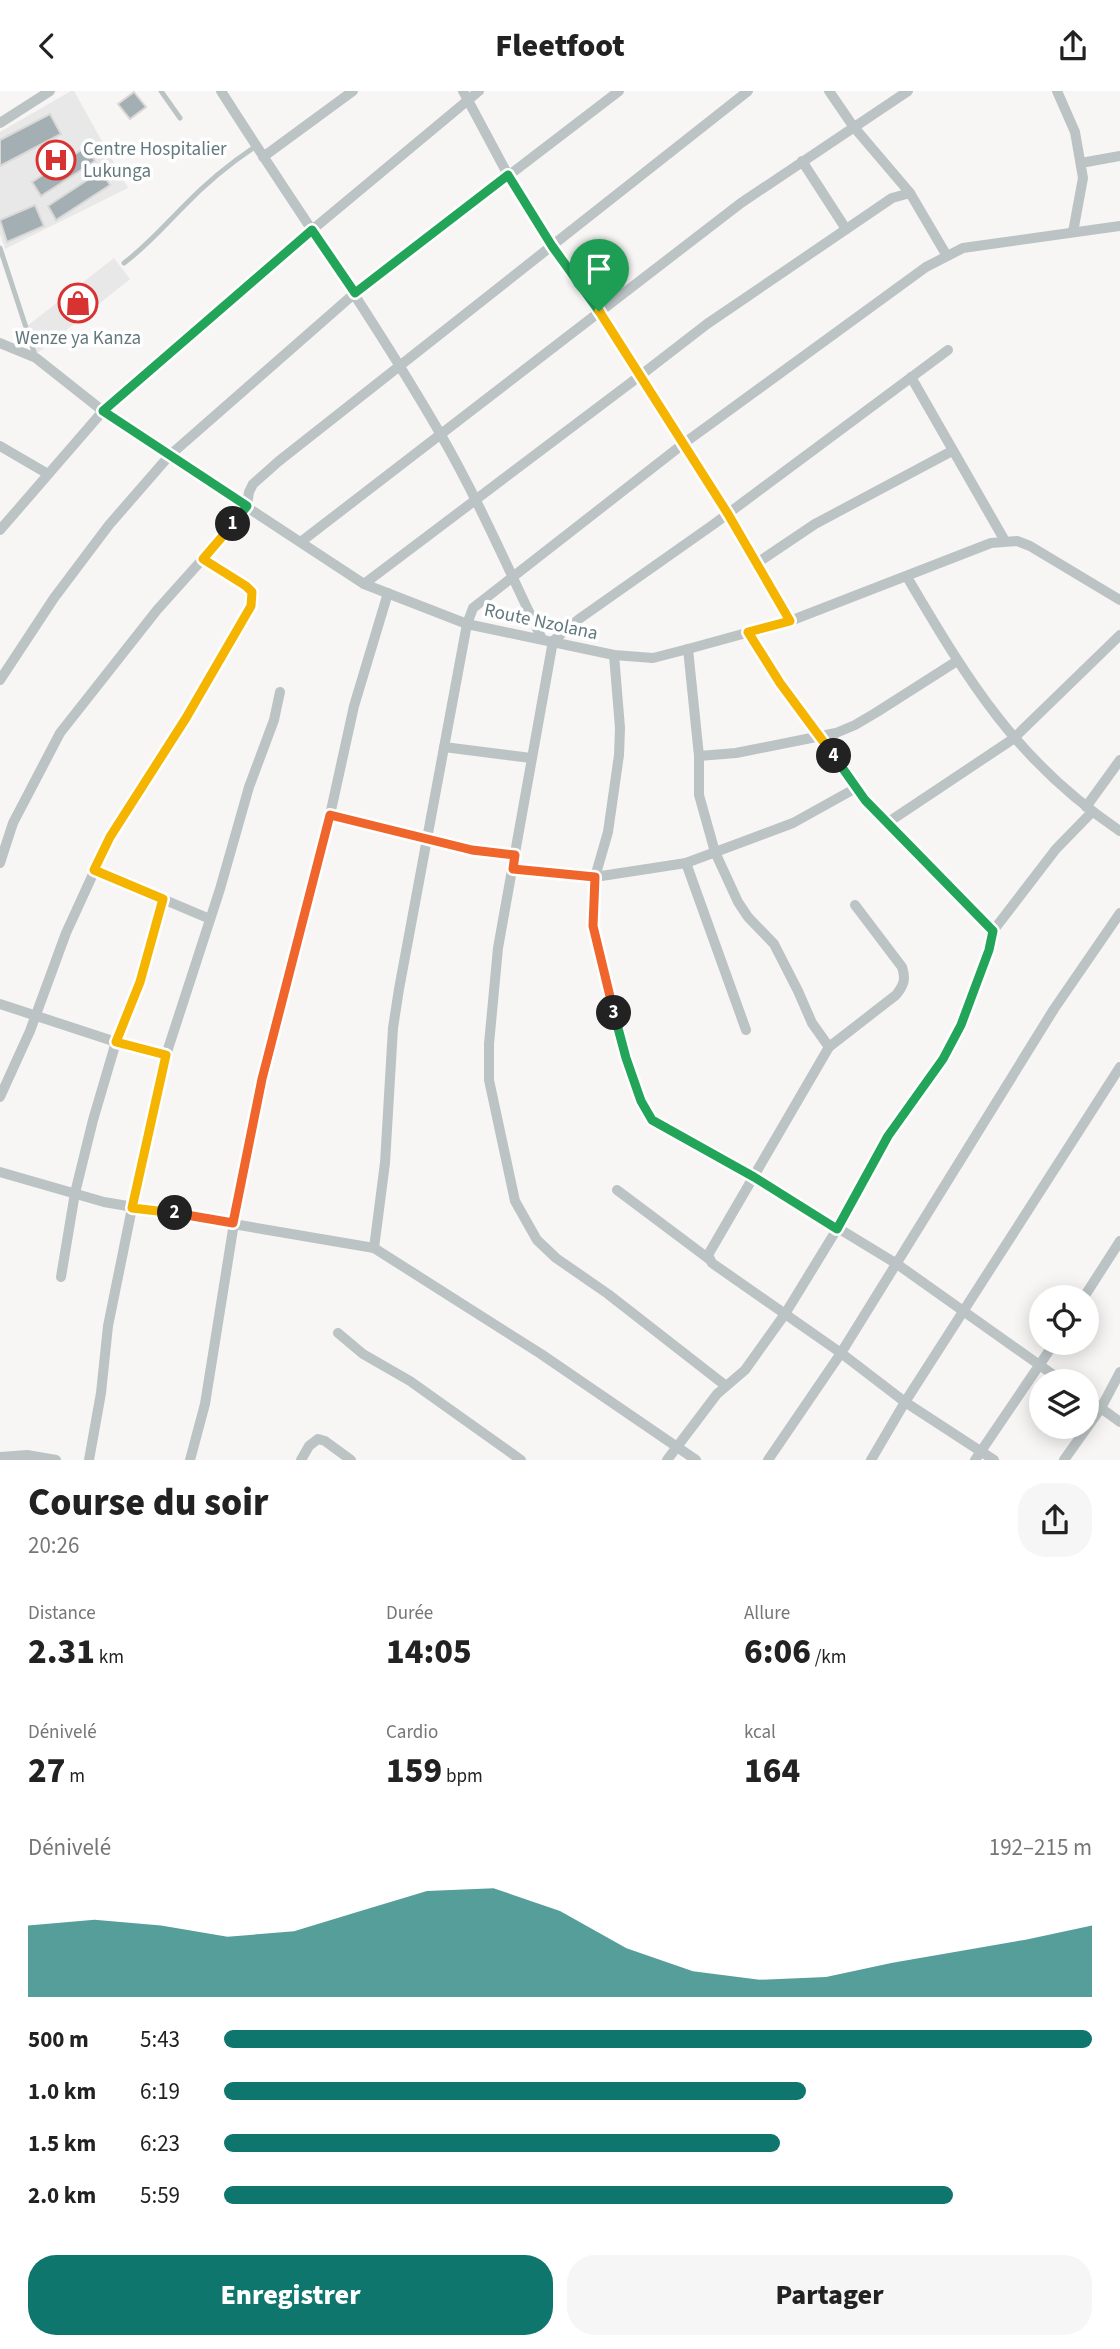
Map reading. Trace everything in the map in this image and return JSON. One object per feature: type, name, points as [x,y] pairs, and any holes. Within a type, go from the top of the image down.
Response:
[{"type":"street","points":[[0,123],[50,91]]},
{"type":"street","points":[[221,91],[355,293],[440,434],[547,640],[531,758],[498,948],[489,1044],[489,1080],[515,1201],[537,1240],[556,1258],[608,1294],[726,1386]]},
{"type":"street","points":[[263,157],[352,91]]},
{"type":"street","points":[[0,530],[103,411],[465,95],[479,91]]},
{"type":"street","points":[[0,680],[54,598],[101,535],[169,456],[355,293],[620,91]]},
{"type":"street","points":[[0,863],[13,823],[60,733],[157,610],[247,506],[253,484],[748,91]]},
{"type":"street","points":[[829,91],[853,126],[910,193],[947,256]]},
{"type":"street","points":[[302,541],[741,203],[908,91]]},
{"type":"street","points":[[1057,91],[1075,132],[1083,178],[1073,232]]},
{"type":"street","points":[[465,95],[508,175],[552,246],[641,375],[728,514],[790,621]]},
{"type":"street","points":[[1081,163],[1120,156]]},
{"type":"street","points":[[803,161],[846,229]]},
{"type":"street","points":[[364,584],[707,324],[892,198],[910,193]]},
{"type":"street","points":[[374,1248],[385,1163],[393,1028],[467,624],[473,608],[683,443],[926,267],[963,248],[1120,226]]},
{"type":"street","name":"Route Nzolana","points":[[0,343],[36,358],[103,411],[364,584],[467,624],[614,655],[653,658],[790,621],[978,547],[1004,541]]},
{"type":"street","points":[[547,640],[728,514],[948,350]]},
{"type":"street","points":[[911,377],[1004,541],[1017,541],[1030,546],[1120,600]]},
{"type":"street","points":[[0,446],[48,474]]},
{"type":"street","points":[[757,563],[816,524],[952,451]]},
{"type":"street","points":[[0,1097],[35,1016],[66,933],[110,837],[186,718],[251,606],[252,592],[246,586],[203,559]]},
{"type":"street","points":[[907,577],[957,660],[1013,739],[1054,780],[1089,810],[1120,831]]},
{"type":"street","points":[[190,1460],[205,1404],[233,1223],[262,1079],[330,815],[354,706],[388,593]]},
{"type":"street","points":[[748,632],[780,683],[821,736],[856,788],[993,931]]},
{"type":"street","points":[[887,823],[1013,739],[1120,635]]},
{"type":"street","points":[[688,649],[699,756],[699,795],[715,852],[738,902],[774,944],[812,1023],[829,1047]]},
{"type":"street","points":[[614,655],[620,728],[619,755],[608,832],[595,877],[593,926],[618,1033],[645,1111],[660,1126],[754,1177],[897,1264],[1044,1369]]},
{"type":"street","points":[[699,756],[736,753],[821,736],[855,725],[957,660]]},
{"type":"street","points":[[89,1460],[101,1394],[108,1326],[166,1055],[249,787],[274,720],[280,692]]},
{"type":"street","points":[[444,747],[531,758]]},
{"type":"street","points":[[667,1460],[708,1404],[745,1370],[785,1314],[837,1229],[888,1136],[943,1059],[961,1025],[989,950],[993,931],[1089,810],[1120,760]]},
{"type":"street","points":[[513,869],[595,877],[686,863],[793,823],[856,788]]},
{"type":"street","points":[[330,815],[472,850],[515,855]]},
{"type":"street","points":[[686,863],[746,1030]]},
{"type":"street","points":[[94,870],[210,919]]},
{"type":"street","points":[[61,1277],[75,1193],[93,1120],[116,1042],[140,982],[163,899]]},
{"type":"street","points":[[709,1259],[708,1255],[829,1047],[897,995],[903,987],[905,976],[902,967],[855,905]]},
{"type":"street","points":[[768,1460],[841,1353],[1054,1009],[1120,913]]},
{"type":"street","points":[[0,1004],[116,1042],[166,1055]]},
{"type":"street","points":[[871,1460],[963,1310],[1120,1067]]},
{"type":"street","points":[[0,1173],[132,1208],[374,1248],[541,1354],[696,1460]]},
{"type":"street","points":[[617,1191],[978,1455],[994,1460]]},
{"type":"street","points":[[1092,1285],[1120,1241]]},
{"type":"street","points":[[338,1333],[363,1355],[410,1381],[521,1460]]},
{"type":"street","points":[[978,1455],[1047,1355]]},
{"type":"street","points":[[1064,1460],[1101,1408],[1120,1372]]},
{"type":"street","points":[[1101,1408],[1120,1422]]},
{"type":"street","points":[[301,1460],[309,1446],[318,1439],[326,1441],[351,1460]]},
{"type":"street","points":[[0,1457],[27,1455],[56,1460]]},
{"type":"lane","points":[[161,91],[180,118]]},
{"type":"lane","points":[[124,263],[162,232],[220,171],[256,146]]},
{"type":"lane","points":[[0,248],[36,358]]},
{"type":"shaded area","name":"Centre Hospitalier Lukunga","points":[[74,91],[128,188],[5,249],[0,234],[0,132]]},
{"type":"shaded area","name":"Wenze ya Kanza","points":[[114,258],[130,279],[35,355],[26,327]]},
{"type":"building","points":[[134,92],[146,107],[130,119],[118,104]]},
{"type":"building","points":[[50,114],[61,134],[0,166],[0,140]]},
{"type":"building","points":[[86,147],[95,161],[41,196],[32,182]]},
{"type":"building","points":[[101,171],[110,185],[56,220],[48,206]]},
{"type":"building","points":[[35,205],[44,226],[7,242],[0,220]]},
{"type":"place","name":"Centre Hospitalier Lukunga","points":[[56,160]]},
{"type":"place","name":"Wenze ya Kanza","points":[[78,303]]},
{"type":"route","points":[[508,175],[552,246],[599,311],[728,514],[790,621],[748,632],[780,683],[865,800],[993,931],[989,950],[961,1025],[943,1059],[888,1136],[837,1229],[754,1177],[660,1126],[645,1111],[618,1033],[593,926],[595,877],[513,869],[515,855],[472,850],[330,815],[262,1079],[233,1223],[147,1208],[132,1208],[166,1055],[116,1042],[140,982],[163,899],[94,870],[110,837],[186,718],[253,599],[252,592],[246,586],[203,559],[247,506],[103,411],[312,230],[355,293],[508,175]]}]
